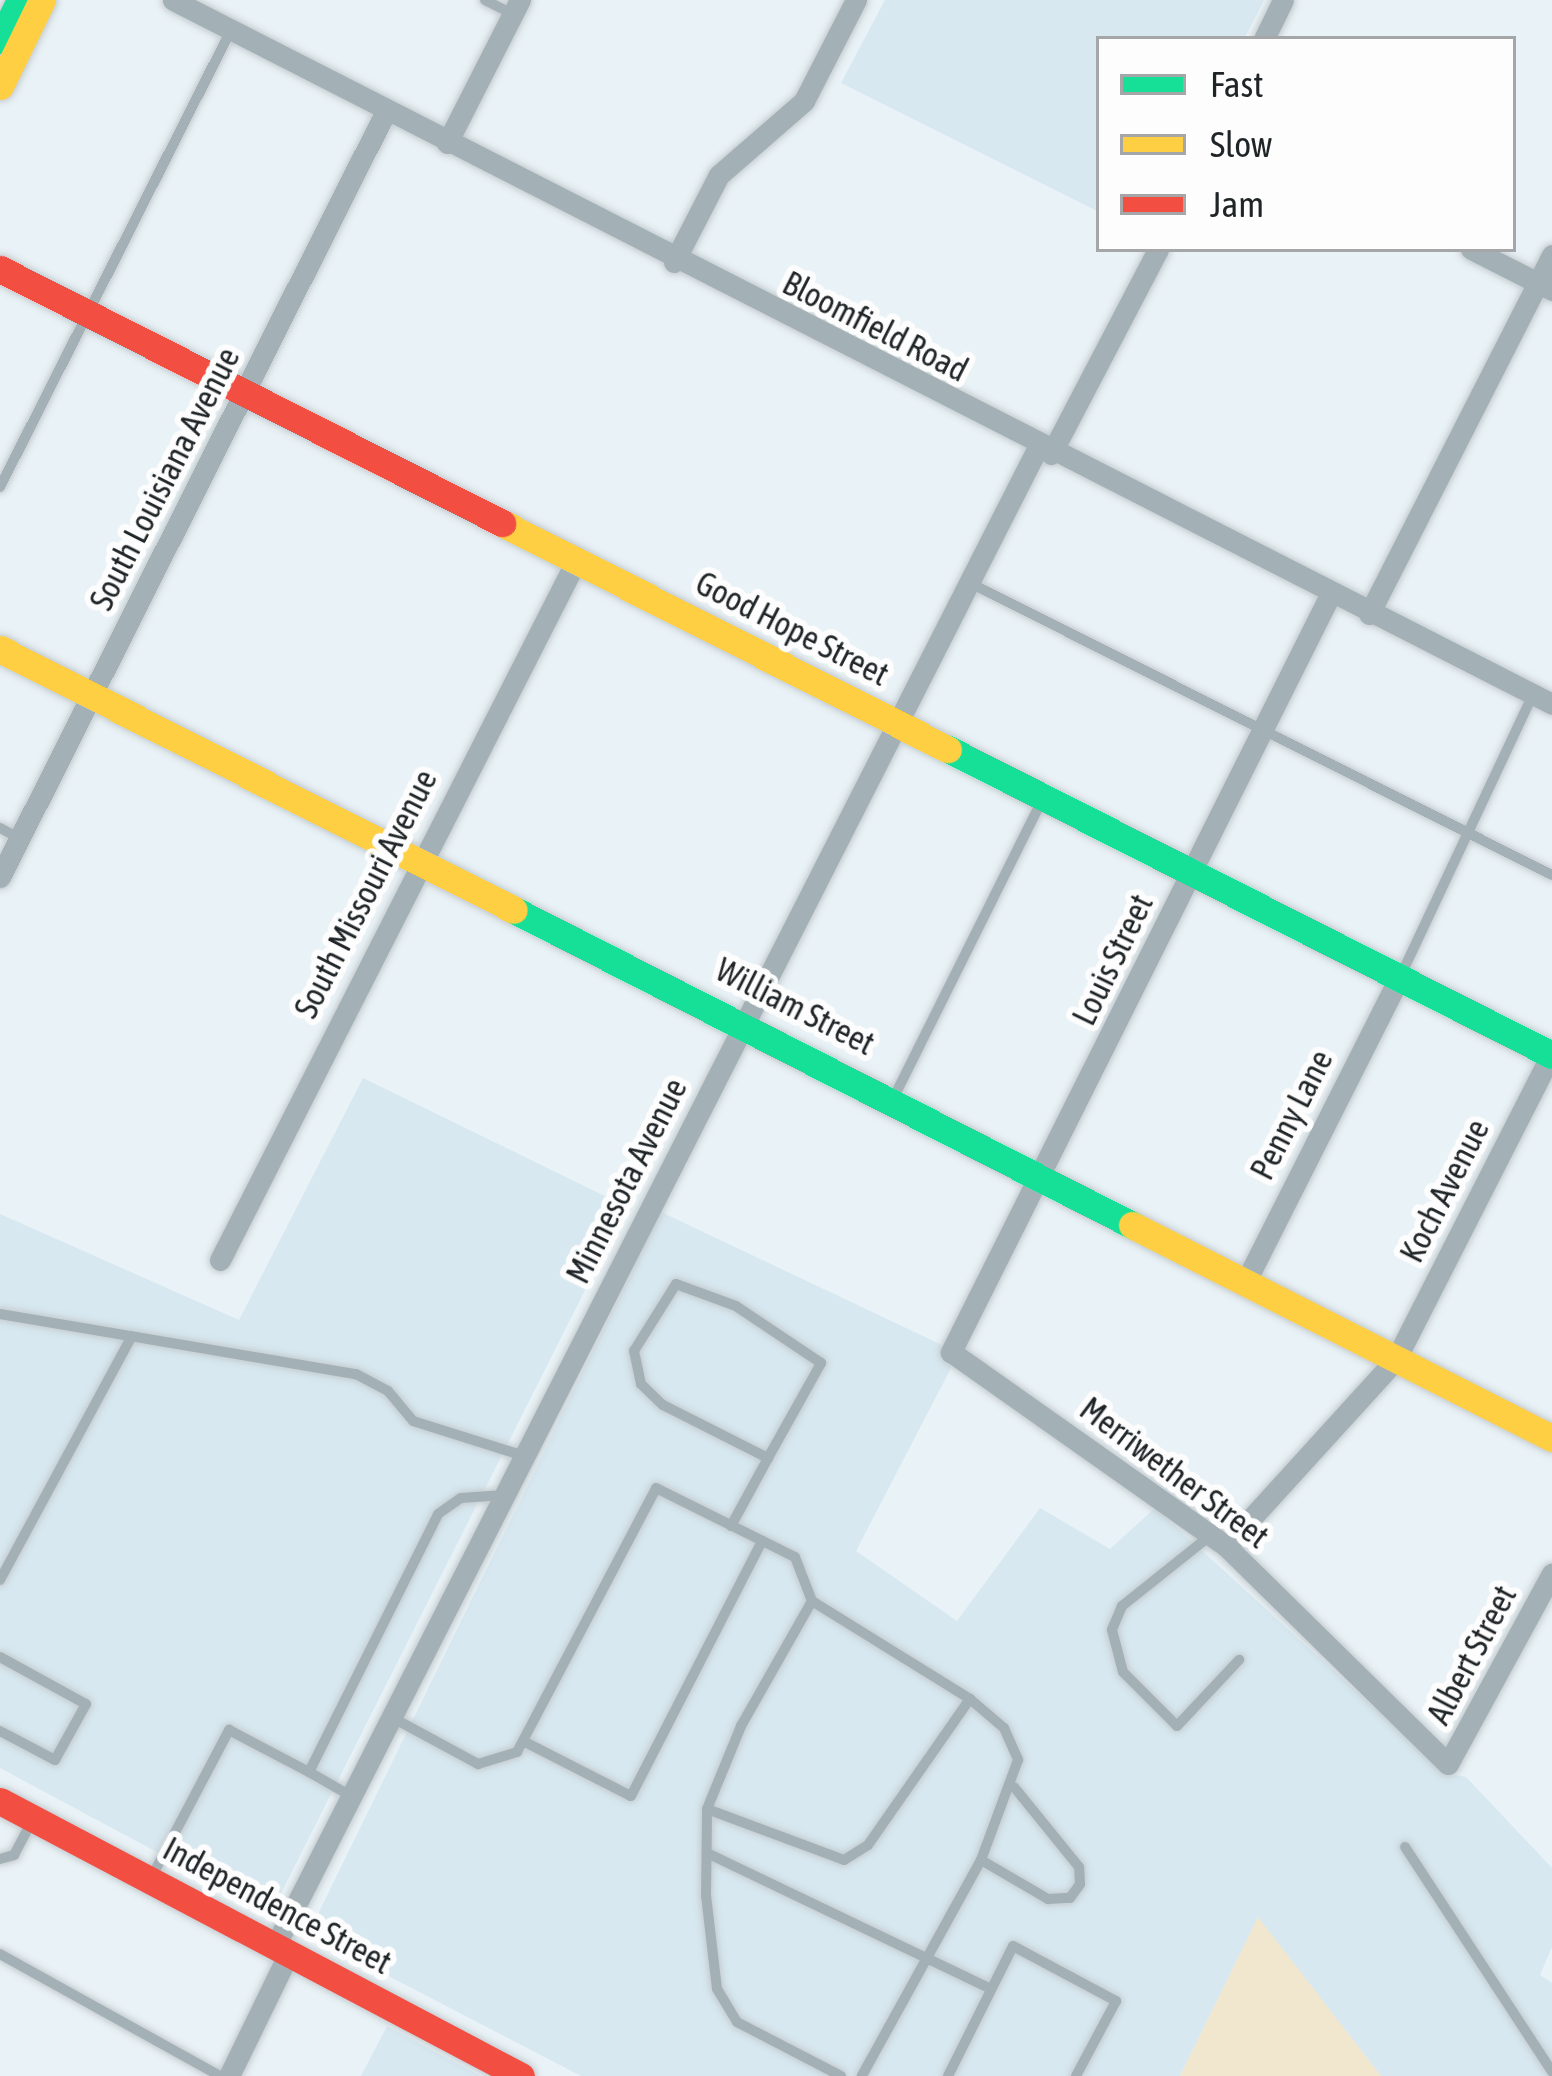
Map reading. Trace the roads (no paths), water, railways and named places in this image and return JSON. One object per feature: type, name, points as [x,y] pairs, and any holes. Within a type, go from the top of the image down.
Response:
[{"type":"street","points":[[0,40],[20,0]]},
{"type":"street","points":[[0,86],[42,0]]},
{"type":"street","name":"Bloomfield Road","points":[[173,0],[674,262],[1543,699]]},
{"type":"street","points":[[674,262],[718,175],[804,101],[856,0]]},
{"type":"street","points":[[1265,36],[1283,0]]},
{"type":"street","points":[[447,143],[517,7]]},
{"type":"street","name":"South Louisiana Avenue","points":[[0,877],[10,833],[92,694],[386,111]]},
{"type":"street","name":"Minnesota Avenue","points":[[224,2076],[351,1796],[745,1022],[970,583],[1155,252]]},
{"type":"street","points":[[1477,252],[1545,286]]},
{"type":"street","points":[[1370,614],[1545,286],[1552,255]]},
{"type":"street","name":"Good Hope Street","points":[[0,269],[1552,1054]]},
{"type":"street","name":"South Missouri Avenue","points":[[220,1260],[420,858],[575,561]]},
{"type":"street","name":"Louis Street","points":[[951,1352],[1330,595]]},
{"type":"street","name":"William Street","points":[[0,649],[1044,1173],[1245,1282],[1552,1438]]},
{"type":"street","name":"Penny Lane","points":[[1245,1282],[1399,978]]},
{"type":"street","name":"Koch Avenue","points":[[1219,1540],[1396,1359],[1552,1054]]},
{"type":"street","name":"Merriwether Street","points":[[951,1352],[1219,1540],[1448,1764]]},
{"type":"street","name":"Albert Street","points":[[1448,1764],[1552,1573]]},
{"type":"street","name":"Independence Street","points":[[0,1801],[521,2076]]},
{"type":"lane","points":[[485,0],[517,7]]},
{"type":"lane","points":[[0,488],[231,30]]},
{"type":"lane","points":[[970,583],[1552,874]]},
{"type":"lane","points":[[1399,978],[1468,832],[1543,699]]},
{"type":"lane","points":[[894,1097],[1043,798]]},
{"type":"lane","points":[[731,1526],[821,1363],[736,1306],[676,1284],[634,1351],[641,1384],[663,1405],[768,1458]]},
{"type":"lane","points":[[0,1315],[356,1374],[388,1391],[412,1420],[524,1456]]},
{"type":"lane","points":[[0,1580],[132,1336]]},
{"type":"lane","points":[[392,1717],[478,1764],[517,1752],[656,1488],[795,1557],[812,1601],[970,1699],[1004,1728],[1018,1760],[1014,1787],[981,1860],[862,2076]]},
{"type":"lane","points":[[309,1772],[437,1514],[461,1498],[504,1495]]},
{"type":"lane","points":[[1219,1540],[1122,1606],[1112,1630],[1124,1672],[1178,1726],[1240,1660]]},
{"type":"lane","points":[[523,1741],[631,1796],[762,1541]]},
{"type":"lane","points":[[812,1601],[741,1726],[707,1809],[706,1853],[717,1989],[727,2006],[737,2022],[841,2076]]},
{"type":"lane","points":[[0,1658],[86,1704],[55,1760],[0,1731]]},
{"type":"lane","points":[[707,1809],[844,1860],[868,1846],[970,1699]]},
{"type":"lane","points":[[150,1880],[229,1730],[351,1796]]},
{"type":"lane","points":[[981,1860],[1048,1899],[1070,1898],[1080,1884],[1079,1867],[1014,1787]]},
{"type":"lane","points":[[0,1859],[14,1855],[33,1819]]},
{"type":"lane","points":[[1405,1846],[1552,2072]]},
{"type":"lane","points":[[706,1853],[992,1989]]},
{"type":"lane","points":[[948,2076],[1013,1946],[1116,2001],[1076,2076]]},
{"type":"lane","points":[[0,1954],[224,2076]]}]
